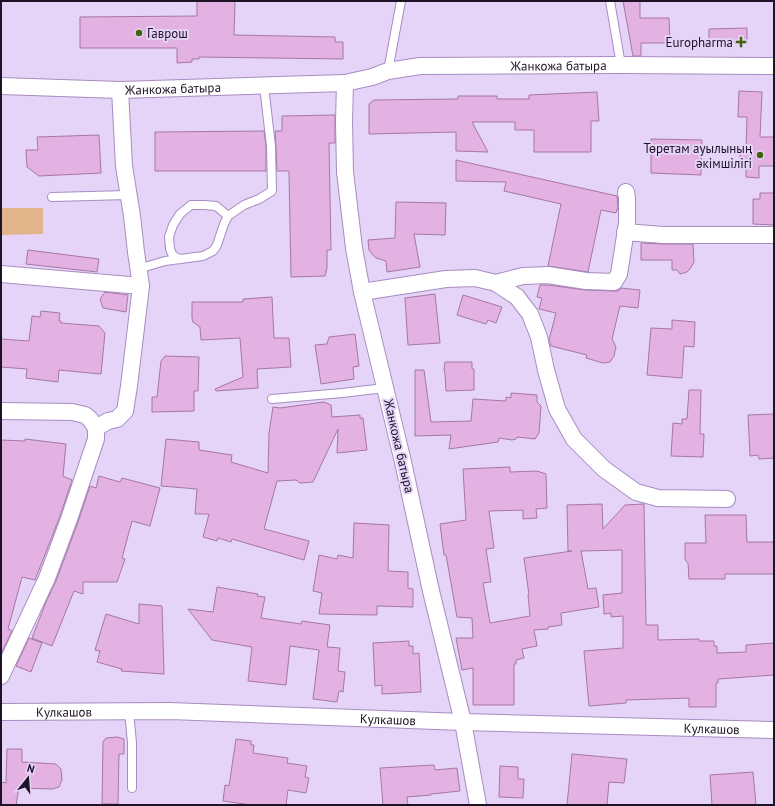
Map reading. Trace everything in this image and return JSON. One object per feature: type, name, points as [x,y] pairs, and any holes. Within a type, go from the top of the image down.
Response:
[{"type":"street","name":"Жанкожа батыра","points":[[1,86],[120,90],[345,83],[372,77],[388,71],[420,66],[774,66]]},
{"type":"street","name":"Жанкожа батыра","points":[[345,83],[345,172],[354,248],[362,292],[463,722],[478,805]]},
{"type":"street","points":[[96,428],[108,421],[117,419],[125,412],[141,286],[124,166],[120,90]]},
{"type":"street","points":[[496,283],[523,276],[548,275],[586,281],[614,282],[619,274],[627,223],[628,198],[626,192]]},
{"type":"street","points":[[625,232],[663,235],[774,235]]},
{"type":"street","points":[[1,274],[141,286]]},
{"type":"street","points":[[362,292],[446,279],[475,278],[496,283],[517,297],[530,314],[539,337],[546,370],[557,409],[574,439],[604,469],[636,492],[658,498],[727,499]]},
{"type":"street","points":[[1,410],[72,412],[85,415],[90,419],[96,428],[96,439],[47,578],[1,676]]},
{"type":"street","name":"Кулкашов","points":[[1,712],[170,711],[463,722],[774,730]]},
{"type":"lane","points":[[388,71],[401,1]]},
{"type":"lane","points":[[610,1],[620,65]]},
{"type":"lane","points":[[138,269],[165,261],[203,256],[213,251],[217,245],[228,216],[244,205],[259,199],[272,191],[270,146],[264,86]]},
{"type":"lane","points":[[52,197],[128,194]]},
{"type":"lane","points":[[180,260],[173,256],[170,249],[169,237],[173,225],[180,214],[191,205],[204,204],[216,206],[228,216]]},
{"type":"lane","points":[[272,399],[385,388]]},
{"type":"lane","points":[[129,711],[132,743],[132,788]]},
{"type":"shaded area","points":[[1,208],[43,208],[43,234],[1,235]]},
{"type":"building","points":[[197,1],[235,1],[234,35],[335,37],[335,42],[343,42],[343,59],[199,57],[199,59],[192,59],[192,62],[177,63],[177,48],[80,48],[80,17],[197,16]]},
{"type":"building","points":[[623,1],[640,1],[640,18],[669,18],[670,43],[641,43],[641,56],[633,56]]},
{"type":"building","points":[[747,28],[747,43],[727,43],[727,45],[709,46],[709,29]]},
{"type":"building","points":[[739,91],[762,92],[760,137],[774,137],[774,166],[759,166],[759,178],[746,177],[746,165],[740,165],[740,149],[746,149],[747,117],[738,117]]},
{"type":"building","points":[[597,92],[599,121],[591,121],[591,152],[534,152],[534,130],[515,130],[515,122],[472,122],[488,152],[456,151],[456,132],[369,134],[369,104],[374,100],[458,99],[458,96],[497,96],[497,99],[529,99],[529,95]]},
{"type":"building","points":[[335,115],[335,143],[329,143],[331,250],[327,250],[327,268],[325,276],[291,277],[289,171],[277,171],[275,131],[282,131],[282,116]]},
{"type":"building","points":[[264,131],[266,146],[266,171],[155,171],[155,132]]},
{"type":"building","points":[[99,135],[101,173],[39,176],[27,167],[26,150],[38,150],[37,137]]},
{"type":"building","points":[[651,139],[702,140],[701,175],[651,173]]},
{"type":"building","points":[[456,160],[617,196],[618,207],[616,213],[601,210],[588,272],[548,266],[561,204],[504,191],[506,182],[456,181]]},
{"type":"building","points":[[760,193],[774,193],[774,225],[753,224],[753,199],[760,199]]},
{"type":"building","points":[[396,202],[446,203],[445,235],[414,234],[420,267],[387,272],[386,261],[376,258],[372,254],[369,250],[368,240],[395,238]]},
{"type":"building","points":[[641,243],[693,244],[694,262],[687,272],[680,274],[677,270],[672,270],[672,260],[641,260]]},
{"type":"building","points":[[28,250],[99,259],[97,272],[26,264]]},
{"type":"building","points":[[540,285],[586,290],[618,291],[621,288],[640,290],[638,308],[620,306],[612,339],[616,347],[614,356],[610,362],[603,363],[586,358],[587,355],[551,346],[549,340],[556,313],[539,309],[542,298],[537,297]]},
{"type":"building","points":[[105,292],[128,295],[126,312],[103,308],[100,299]]},
{"type":"building","points":[[435,294],[440,343],[408,345],[405,298]]},
{"type":"building","points":[[463,295],[502,307],[496,323],[488,320],[486,324],[457,315]]},
{"type":"building","points":[[272,297],[274,338],[289,338],[291,367],[257,369],[258,388],[216,391],[215,389],[243,377],[240,338],[201,340],[200,327],[193,322],[192,318],[192,302],[243,302],[243,299]]},
{"type":"building","points":[[41,311],[60,313],[59,321],[61,321],[61,323],[99,326],[105,333],[101,374],[59,370],[58,382],[26,378],[27,369],[1,367],[1,339],[29,341],[32,316],[40,317]]},
{"type":"building","points":[[672,320],[695,322],[694,347],[684,346],[682,378],[647,375],[651,328],[672,329]]},
{"type":"building","points":[[355,334],[359,366],[353,367],[354,379],[321,384],[315,345],[327,344],[329,337]]},
{"type":"building","points":[[165,356],[199,357],[198,391],[194,391],[194,411],[152,412],[152,397],[157,397],[161,361]]},
{"type":"building","points":[[445,362],[472,362],[472,369],[474,369],[474,390],[446,391],[444,369]]},
{"type":"building","points":[[415,370],[424,370],[431,422],[471,421],[473,399],[506,401],[506,397],[511,398],[511,393],[537,395],[537,402],[541,406],[539,433],[535,439],[517,437],[516,439],[512,440],[499,438],[498,442],[449,449],[451,435],[415,436]]},
{"type":"building","points":[[689,390],[701,390],[700,434],[704,434],[703,457],[671,456],[673,423],[682,424],[682,419],[687,419]]},
{"type":"building","points":[[324,402],[331,405],[332,417],[360,415],[360,418],[363,418],[367,450],[337,453],[338,429],[313,482],[300,483],[296,480],[277,481],[264,529],[309,541],[304,560],[232,539],[231,542],[218,538],[217,541],[203,537],[209,514],[195,514],[197,489],[161,486],[166,439],[199,442],[199,450],[232,455],[231,462],[268,473],[269,433],[273,407],[280,408]]},
{"type":"building","points":[[774,414],[774,458],[759,459],[758,455],[750,456],[748,415]]},
{"type":"building","points":[[25,439],[66,444],[63,476],[72,480],[60,516],[35,580],[22,577],[8,629],[12,631],[1,654],[1,440],[25,441]]},
{"type":"building","points":[[510,467],[510,472],[537,471],[546,474],[547,508],[536,509],[537,518],[523,519],[523,510],[489,511],[494,548],[486,549],[491,582],[483,583],[490,623],[530,616],[524,558],[572,551],[568,551],[567,505],[602,504],[603,529],[625,505],[644,504],[646,625],[658,625],[658,640],[699,639],[699,641],[714,641],[714,646],[717,646],[717,653],[746,652],[746,645],[774,643],[774,675],[718,679],[718,683],[716,683],[716,707],[689,707],[689,698],[626,700],[626,703],[589,706],[584,651],[623,648],[623,616],[611,617],[611,613],[604,614],[603,595],[622,593],[622,550],[581,551],[588,589],[596,588],[599,607],[561,613],[562,625],[548,627],[548,629],[534,630],[537,646],[522,649],[524,658],[516,660],[516,664],[514,664],[514,705],[473,705],[473,668],[462,670],[456,638],[473,638],[472,618],[457,617],[446,555],[444,555],[440,524],[466,520],[463,469]]},
{"type":"building","points":[[99,476],[120,482],[122,478],[160,488],[150,526],[132,521],[122,558],[125,559],[117,582],[83,582],[83,594],[74,591],[52,646],[32,638],[56,581],[90,486],[96,488]]},
{"type":"building","points":[[705,515],[746,515],[747,542],[774,542],[774,574],[725,574],[725,579],[689,579],[688,563],[685,560],[685,543],[706,543]]},
{"type":"building","points":[[354,523],[389,525],[388,571],[408,572],[408,588],[413,589],[413,607],[377,606],[377,615],[319,614],[322,593],[313,591],[319,555],[337,559],[338,555],[353,558]]},
{"type":"building","points":[[217,587],[258,594],[257,596],[265,597],[261,618],[301,624],[302,621],[330,625],[327,647],[340,648],[338,671],[345,672],[343,692],[339,691],[337,702],[313,699],[319,650],[290,646],[286,685],[248,681],[252,647],[212,640],[188,609],[213,612]]},
{"type":"building","points":[[139,604],[162,606],[164,674],[121,671],[122,669],[97,662],[100,651],[95,650],[106,614],[139,624]]},
{"type":"building","points":[[29,638],[42,643],[31,672],[16,666]]},
{"type":"building","points":[[409,641],[409,646],[413,646],[413,654],[419,653],[421,692],[382,694],[382,685],[375,686],[373,643]]},
{"type":"building","points":[[117,737],[124,739],[124,754],[119,754],[118,804],[102,804],[103,742],[106,738]]},
{"type":"building","points":[[236,739],[251,741],[251,745],[254,745],[253,753],[288,758],[287,763],[307,766],[305,777],[309,778],[306,793],[288,790],[286,805],[251,805],[223,801],[225,785],[229,786]]},
{"type":"building","points":[[7,749],[22,749],[22,762],[56,764],[61,769],[62,780],[59,787],[52,789],[19,788],[16,805],[1,805],[1,782],[6,783]]},
{"type":"building","points":[[572,754],[627,759],[624,783],[609,782],[607,805],[567,805]]},
{"type":"building","points":[[434,765],[435,770],[457,768],[460,791],[407,797],[408,805],[383,805],[380,768]]},
{"type":"building","points":[[500,766],[518,767],[518,779],[524,779],[523,798],[499,797]]},
{"type":"building","points":[[753,772],[756,805],[712,805],[710,775]]},
{"type":"place","name":"Гаврош","points":[[139,33]]},
{"type":"place","name":"Europharma","points":[[741,42]]},
{"type":"place","name":"Төретам ауылының әкімшілігі","points":[[760,155]]}]
